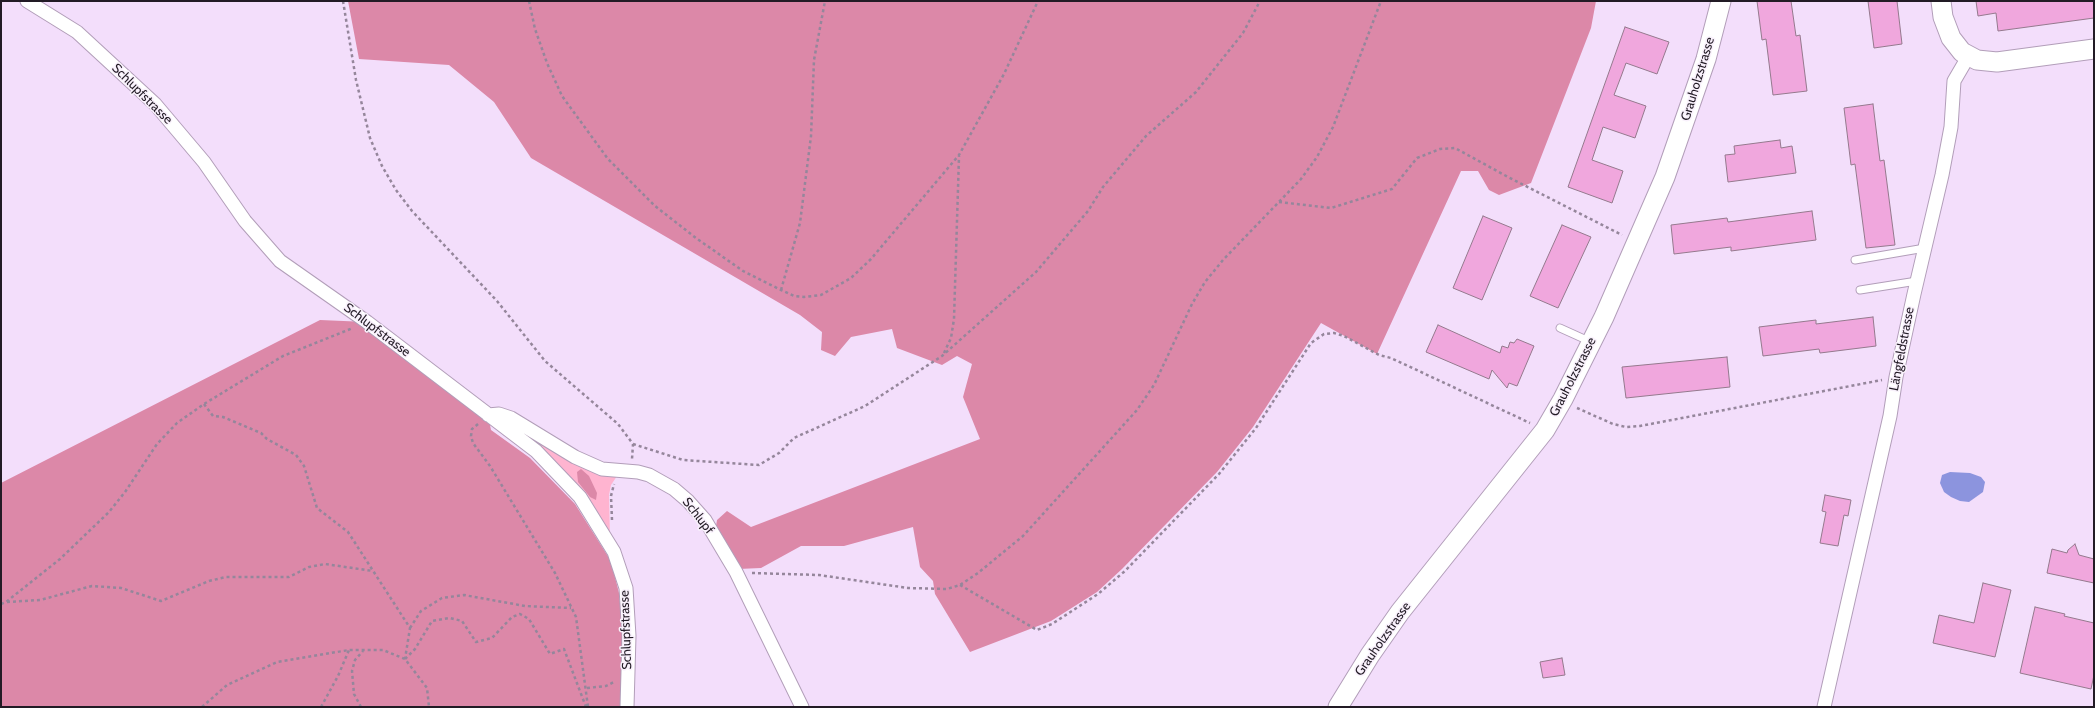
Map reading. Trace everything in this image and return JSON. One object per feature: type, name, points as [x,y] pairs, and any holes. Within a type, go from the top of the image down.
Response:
[{"type":"street","name":"Schlupfstrasse","points":[[27,1],[77,32],[155,104],[204,162],[245,221],[280,260],[367,322],[488,416],[536,451],[580,497],[614,552],[626,588],[629,636],[627,707]]},
{"type":"street","name":"Grauholzstrasse","points":[[1338,707],[1370,655],[1400,612],[1545,430],[1563,399],[1591,342],[1665,177],[1706,59],[1721,1]]},
{"type":"street","points":[[1941,1],[1943,16],[1951,38],[1968,57],[1997,62],[2094,49]]},
{"type":"street","name":"Längfeldstrasse","points":[[1824,707],[1888,424],[1916,281],[1944,168],[1950,127],[1954,82],[1968,57]]},
{"type":"street","name":"Schlupf","points":[[488,416],[499,414],[511,418],[591,465],[611,471],[626,472],[655,478],[674,489],[688,501],[704,520],[736,572],[802,707]]},
{"type":"lane","points":[[1855,260],[1925,248]]},
{"type":"lane","points":[[1860,290],[1916,281]]},
{"type":"lane","points":[[1560,328],[1591,342]]},
{"type":"path","points":[[343,1],[356,80],[370,138],[382,166],[396,190],[412,211],[497,301],[545,361],[618,424],[633,444],[683,460],[759,465],[780,453],[794,438],[865,406],[942,356],[1036,272],[1088,212],[1103,187],[1146,136],[1196,92],[1243,33],[1260,1]]},
{"type":"path","points":[[529,1],[535,29],[547,63],[562,96],[608,160],[655,206],[696,238],[743,270],[780,290],[794,296],[804,297],[821,295],[851,278],[871,259],[959,155],[1004,74],[1038,1]]},
{"type":"path","points":[[780,290],[800,223],[811,136],[814,60],[824,1]]},
{"type":"path","points":[[736,572],[820,575],[923,589],[948,589],[960,585],[997,559],[1023,536],[1137,410],[1154,385],[1192,304],[1205,282],[1223,260],[1301,179],[1316,157],[1333,127],[1381,1]]},
{"type":"path","points":[[1279,202],[1331,208],[1392,189],[1417,158],[1440,149],[1455,148],[1635,242]]},
{"type":"path","points":[[942,356],[951,338],[954,319],[959,155]]},
{"type":"path","points":[[1,604],[6,602],[60,559],[109,512],[165,435],[177,423],[204,404],[283,356],[367,322]]},
{"type":"path","points":[[960,585],[1037,630],[1052,624],[1098,594],[1125,571],[1219,474],[1256,428],[1312,343],[1324,334],[1334,333],[1344,336],[1379,355],[1392,358],[1545,430]]},
{"type":"path","points":[[1563,399],[1575,407],[1613,424],[1626,427],[1640,426],[1896,377]]},
{"type":"path","points":[[204,404],[213,416],[223,417],[261,433],[267,439],[296,455],[304,466],[317,508],[348,532],[410,628]]},
{"type":"path","points":[[488,416],[472,429],[471,436],[473,443],[490,466],[555,573],[576,617],[587,688],[587,707]]},
{"type":"path","points":[[609,544],[613,539],[614,530],[612,520],[611,490],[626,472],[633,444]]},
{"type":"path","points":[[6,602],[40,600],[92,586],[121,588],[161,601],[209,581],[226,577],[289,577],[309,567],[325,564],[373,571]]},
{"type":"path","points":[[405,659],[410,628],[421,612],[442,598],[464,595],[525,606],[571,608]]},
{"type":"path","points":[[405,659],[415,649],[432,621],[450,618],[462,621],[476,642],[492,638],[512,617],[520,614],[530,619],[550,654],[564,649],[587,707]]},
{"type":"path","points":[[202,707],[227,686],[278,662],[349,650],[383,650],[405,659],[427,688],[430,707]]},
{"type":"path","points":[[321,707],[338,676],[349,650]]},
{"type":"path","points":[[361,707],[354,694],[352,671],[355,660],[364,650]]},
{"type":"path","points":[[587,688],[606,686],[627,676]]},
{"type":"shaded area","points":[[348,1],[1596,1],[1591,28],[1531,183],[1499,195],[1489,190],[1478,171],[1461,171],[1377,354],[1321,323],[1253,427],[1217,472],[1122,569],[1097,592],[1051,621],[970,652],[935,594],[933,581],[920,567],[913,527],[844,546],[801,546],[761,568],[738,569],[715,532],[717,520],[727,511],[751,527],[980,439],[963,397],[972,364],[957,356],[942,365],[897,348],[892,329],[851,337],[835,356],[821,350],[822,332],[800,315],[531,158],[494,102],[449,65],[359,59]]},
{"type":"shaded area","points":[[320,320],[367,322],[488,415],[491,430],[530,458],[575,504],[611,561],[619,593],[623,635],[622,707],[1,707],[1,483]]},
{"type":"shaded area","points":[[508,422],[617,476],[611,485],[609,495],[610,539]]},
{"type":"shaded area","points":[[581,469],[589,476],[597,493],[596,500],[590,497],[578,482],[577,472]]},
{"type":"water","points":[[1950,472],[1970,473],[1981,477],[1985,482],[1983,492],[1969,502],[1960,501],[1951,497],[1944,492],[1940,483],[1942,475]]},
{"type":"building","points":[[1757,1],[1791,1],[1796,36],[1800,35],[1807,91],[1773,95],[1766,39],[1762,40]]},
{"type":"building","points":[[1868,1],[1897,1],[1902,44],[1874,48]]},
{"type":"building","points":[[1976,1],[2094,1],[2094,18],[1998,31],[1996,13],[1978,16]]},
{"type":"building","points":[[1625,27],[1669,42],[1657,74],[1626,63],[1614,95],[1646,106],[1635,138],[1603,127],[1592,160],[1623,171],[1612,203],[1568,187]]},
{"type":"building","points":[[1873,104],[1880,161],[1884,160],[1895,245],[1866,248],[1855,164],[1851,165],[1844,108]]},
{"type":"building","points":[[1780,140],[1781,148],[1792,146],[1796,173],[1728,182],[1725,155],[1735,154],[1734,146]]},
{"type":"building","points":[[1812,211],[1816,240],[1731,251],[1731,247],[1674,254],[1671,225],[1727,218],[1728,222]]},
{"type":"building","points":[[1483,216],[1512,228],[1482,300],[1453,288]]},
{"type":"building","points":[[1562,225],[1591,237],[1558,308],[1530,296]]},
{"type":"building","points":[[1873,317],[1876,346],[1820,353],[1819,349],[1763,356],[1759,327],[1816,320],[1816,324]]},
{"type":"building","points":[[1438,325],[1500,353],[1502,346],[1508,348],[1510,342],[1514,343],[1517,339],[1534,346],[1517,386],[1509,383],[1507,388],[1492,370],[1489,379],[1426,352]]},
{"type":"building","points":[[1727,357],[1730,387],[1626,398],[1622,367]]},
{"type":"building","points":[[1825,495],[1851,500],[1848,516],[1844,515],[1838,546],[1820,543],[1826,512],[1822,511]]},
{"type":"building","points":[[2075,544],[2079,555],[2094,559],[2094,583],[2047,573],[2052,549],[2067,553],[2068,550]]},
{"type":"building","points":[[1983,583],[2011,590],[1995,657],[1933,643],[1939,615],[1974,623]]},
{"type":"building","points":[[2035,607],[2094,623],[2094,675],[2091,689],[2020,673]]},
{"type":"building","points":[[1562,658],[1565,675],[1543,678],[1540,662]]}]
